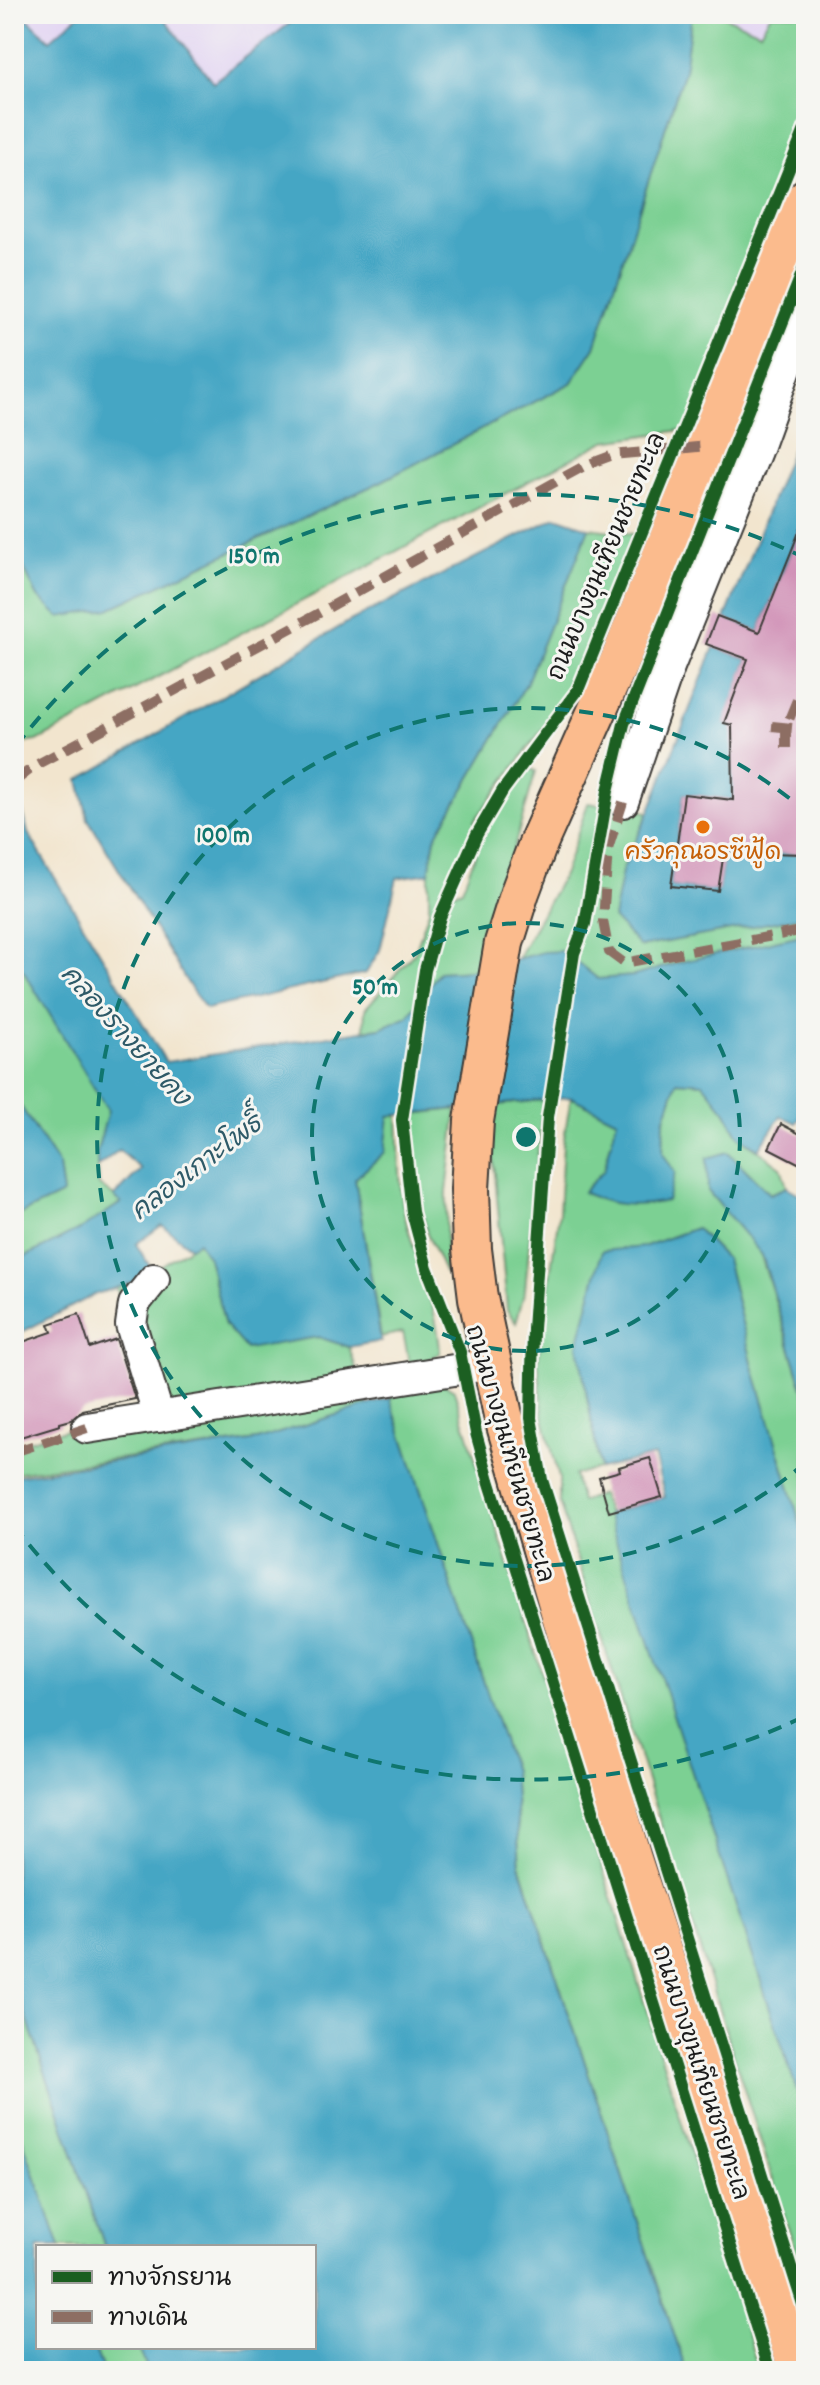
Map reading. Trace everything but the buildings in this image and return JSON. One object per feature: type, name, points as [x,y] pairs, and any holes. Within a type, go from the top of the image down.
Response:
[{"type":"main road","name":"ถนนบางขุนเทียนชายทะเล","points":[[799,2371],[632,1859],[503,1415],[478,1298],[470,1189],[474,1121],[504,943],[539,841],[619,662],[806,198]]},
{"type":"street","points":[[623,802],[679,641],[756,451],[806,313]]},
{"type":"street","points":[[745,352],[756,451]]},
{"type":"street","points":[[670,538],[679,641]]},
{"type":"street","points":[[154,1279],[134,1304],[131,1325],[159,1417]]},
{"type":"street","points":[[87,1428],[492,1364]]},
{"type":"shaded area","points":[[14,14],[80,14],[50,40],[24,15],[14,50]]},
{"type":"shaded area","points":[[161,14],[302,14],[213,82]]},
{"type":"shaded area","points":[[719,14],[771,14],[760,32]]},
{"type":"green space","points":[[692,14],[719,14],[760,32],[771,14],[806,14],[806,115],[689,429],[605,441],[37,741],[14,744],[14,547],[37,596],[109,609],[380,482],[571,383],[595,347],[684,70]]},
{"type":"green space","points":[[589,528],[633,534],[584,673],[476,819],[449,894],[462,889],[491,815],[529,768],[536,771],[488,937],[474,970],[439,972],[408,1016],[380,1028],[364,1030],[365,1009],[415,952],[429,910],[429,873],[435,838],[526,684]]},
{"type":"green space","points":[[588,803],[649,812],[622,871],[640,947],[806,916],[806,934],[681,962],[634,976],[598,979],[563,951],[517,959],[564,873]]},
{"type":"green space","points":[[14,964],[23,970],[109,1111],[97,1151],[99,1185],[122,1202],[82,1229],[14,1262],[14,1217],[63,1194],[59,1166],[14,1096]]},
{"type":"green space","points":[[677,1081],[703,1083],[726,1112],[739,1136],[781,1167],[787,1187],[770,1194],[728,1152],[806,1398],[806,1542],[754,1370],[726,1259],[696,1228],[643,1247],[578,1345],[600,1469],[574,1475],[581,1502],[601,1494],[806,2118],[806,2285],[559,1502],[559,1478],[543,1415],[538,1360],[559,1213],[563,1144],[571,1097],[617,1120],[604,1170],[583,1192],[663,1154],[664,1121]]},
{"type":"green space","points":[[543,1100],[525,1290],[516,1323],[507,1310],[489,1106]]},
{"type":"green space","points":[[457,1109],[447,1192],[445,1274],[427,1234],[413,1168],[414,1114]]},
{"type":"green space","points":[[398,1115],[403,1208],[431,1303],[440,1353],[426,1361],[409,1362],[403,1332],[381,1337],[355,1179],[385,1152],[388,1116]]},
{"type":"green space","points":[[198,1242],[208,1257],[225,1325],[246,1348],[319,1337],[349,1347],[368,1405],[257,1440],[14,1473],[14,1445],[164,1400],[116,1288],[135,1282]]},
{"type":"green space","points":[[439,1381],[454,1390],[759,2371],[686,2371],[520,1864],[513,1771],[390,1398],[409,1388]]},
{"type":"green space","points":[[14,1981],[104,2245],[59,2245],[14,2115]]},
{"type":"green space","points":[[95,2349],[140,2349],[148,2371],[103,2371]]},
{"type":"water","points":[[80,14],[161,14],[213,82],[302,14],[692,14],[684,70],[595,347],[571,383],[380,482],[109,609],[59,617],[37,596],[14,547],[14,50],[24,15],[50,40]]},
{"type":"water","points":[[806,413],[806,513],[759,632],[725,619]]},
{"type":"water","points":[[556,517],[589,528],[526,684],[435,838],[429,873],[397,878],[380,950],[366,973],[206,1009],[88,819],[79,780],[350,621]]},
{"type":"water","points":[[714,647],[748,659],[725,723],[767,738],[790,676],[806,677],[802,752],[806,753],[806,782],[799,782],[734,813],[726,842],[727,799],[684,794],[671,886],[718,891],[724,852],[806,854],[806,916],[640,947],[613,918],[622,871],[649,812]]},
{"type":"water","points":[[14,774],[28,833],[166,1062],[380,1028],[408,1016],[439,972],[474,970],[543,952],[563,951],[598,979],[634,976],[681,962],[806,934],[806,1061],[803,1067],[806,1111],[796,1123],[781,1116],[759,1149],[739,1136],[726,1112],[703,1083],[677,1081],[664,1121],[663,1153],[675,1173],[667,1201],[635,1205],[604,1201],[583,1192],[604,1170],[617,1120],[571,1097],[389,1116],[385,1152],[355,1179],[381,1341],[349,1347],[318,1337],[246,1349],[225,1325],[208,1257],[198,1242],[190,1247],[162,1225],[136,1244],[152,1270],[135,1282],[96,1294],[14,1336],[14,1262],[81,1229],[121,1203],[114,1197],[141,1169],[119,1150],[97,1167],[97,1151],[108,1111],[23,970],[14,964]]},
{"type":"water","points":[[14,1096],[59,1166],[63,1194],[14,1217]]},
{"type":"water","points":[[728,1152],[770,1194],[787,1187],[806,1198],[806,1398],[762,1255],[708,1191],[707,1158]]},
{"type":"water","points":[[696,1228],[726,1259],[754,1370],[806,1542],[806,2118],[607,1514],[665,1497],[654,1456],[600,1469],[578,1345],[602,1251],[643,1247]]},
{"type":"water","points":[[390,1398],[513,1771],[520,1865],[686,2371],[148,2371],[140,2349],[316,2349],[316,2245],[104,2245],[14,1981],[14,1476],[257,1440]]},
{"type":"water","points":[[14,2115],[59,2245],[36,2245],[36,2349],[95,2349],[103,2371],[14,2371]]},
{"type":"marked path","points":[[14,782],[36,765],[584,466],[613,455],[708,446]]},
{"type":"marked path","points":[[786,748],[786,727],[806,678]]},
{"type":"marked path","points":[[772,726],[802,729]]},
{"type":"marked path","points":[[623,802],[608,849],[603,921],[609,952],[624,963],[806,930]]},
{"type":"marked path","points":[[14,1452],[87,1428]]},
{"type":"cycle path","points":[[770,2371],[489,1480],[460,1352],[427,1268],[412,1212],[402,1120],[425,970],[440,917],[477,834],[503,790],[578,690],[806,127]]},
{"type":"cycle path","points":[[806,263],[624,724],[608,791],[585,924],[574,953],[548,1117],[533,1329],[531,1418],[542,1480],[806,2314]]},
{"type":"place","name":"ครัวคุณอรซีฟู้ด","points":[[703,827]]},
{"type":"water label","name":"คลองรางยายคง","points":[[124,1037]]},
{"type":"water label","name":"คลองเกาะโพธิ์","points":[[198,1169]]}]
